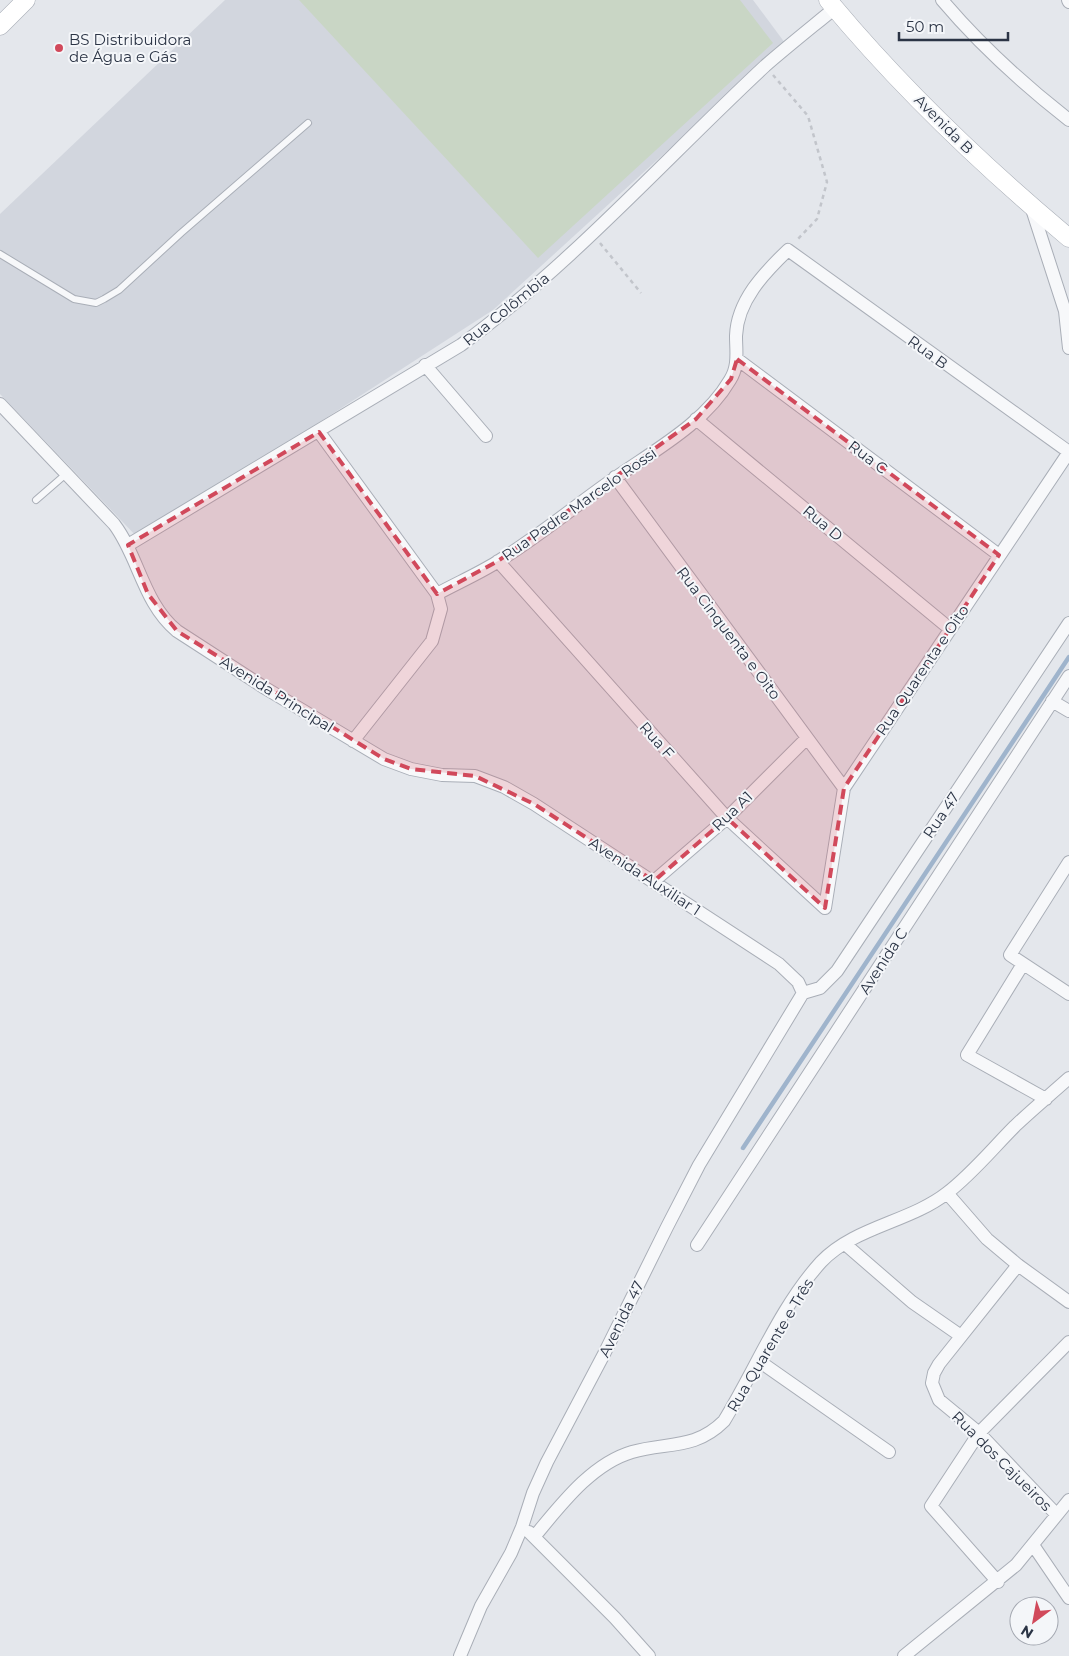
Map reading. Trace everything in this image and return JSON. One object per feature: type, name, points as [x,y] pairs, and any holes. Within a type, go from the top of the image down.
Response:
[{"type":"street","points":[[942,0],[979,41],[1031,90],[1069,120]]},
{"type":"street","points":[[0,26],[17,3]]},
{"type":"street","name":"Rua Colômbia","points":[[128,545],[319,432],[425,365],[461,345],[494,321],[593,234],[832,4]]},
{"type":"street","name":"Avenida B","points":[[832,4],[939,120],[1031,206],[1069,238]]},
{"type":"street","points":[[1031,206],[1065,310],[1069,348]]},
{"type":"street","name":"Rua Padre Marcelo Rossi","points":[[437,594],[498,561],[696,419],[719,396],[732,379],[737,359],[736,334],[740,311],[765,272],[788,250]]},
{"type":"street","name":"Rua B","points":[[788,250],[1069,452]]},
{"type":"street","name":"Rua C","points":[[737,359],[998,555]]},
{"type":"street","points":[[425,365],[486,436]]},
{"type":"street","name":"Avenida Principal","points":[[0,404],[114,524],[128,545],[148,594],[171,626],[265,688],[384,759],[410,769],[442,775],[474,776]]},
{"type":"street","name":"Rua D","points":[[696,419],[949,628]]},
{"type":"street","points":[[319,432],[437,594],[441,609],[432,641],[353,741]]},
{"type":"street","name":"Rua Quarenta e Oito","points":[[825,908],[844,788],[949,628],[1069,452]]},
{"type":"street","name":"Rua Cinquenta e Oito","points":[[615,478],[844,788]]},
{"type":"street","name":"Rua F","points":[[498,561],[727,818],[825,908]]},
{"type":"street","name":"Rua 47","points":[[803,993],[820,988],[837,971],[1069,623]]},
{"type":"street","name":"Avenida C","points":[[698,1245],[1069,676]]},
{"type":"street","points":[[1052,701],[1069,711]]},
{"type":"street","name":"Rua A1","points":[[654,882],[727,818],[807,738]]},
{"type":"street","name":"Avenida Auxiliar 1","points":[[474,776],[504,787],[534,804],[779,964],[798,982],[803,993]]},
{"type":"street","points":[[1069,862],[1010,955],[1069,994]]},
{"type":"street","points":[[1023,964],[967,1055],[1046,1099]]},
{"type":"street","name":"Avenida 47","points":[[460,1656],[474,1620],[511,1553],[533,1493],[547,1462],[604,1354],[695,1172],[803,993]]},
{"type":"street","name":"Rua Quarente e Três","points":[[534,1537],[572,1493],[614,1460],[631,1452],[698,1439],[711,1434],[724,1421],[802,1286],[822,1261],[845,1244],[915,1211],[947,1193],[1069,1078]]},
{"type":"street","points":[[947,1193],[987,1239],[1018,1266],[1069,1302]]},
{"type":"street","points":[[845,1244],[904,1296],[961,1336],[1018,1266]]},
{"type":"street","name":"Rua dos Cajueiros","points":[[961,1336],[934,1373],[932,1383],[939,1400],[979,1433],[1056,1514]]},
{"type":"street","points":[[998,1582],[931,1506],[979,1433],[1069,1342]]},
{"type":"street","points":[[759,1361],[889,1452]]},
{"type":"street","points":[[904,1656],[1016,1566],[1069,1500]]},
{"type":"street","points":[[522,1527],[615,1618],[649,1656]]},
{"type":"street","points":[[1033,1545],[1069,1598]]},
{"type":"lane","points":[[0,254],[74,299],[96,303],[119,290],[181,233],[308,123]]},
{"type":"lane","points":[[36,500],[66,474]]},
{"type":"path","points":[[766,66],[808,116],[827,182],[817,219],[788,250]]},
{"type":"path","points":[[593,234],[641,293]]},
{"type":"highlighted area","points":[[737,359],[999,555],[844,788],[825,908],[727,818],[654,881],[534,804],[475,776],[411,769],[384,759],[177,631],[148,594],[128,545],[319,432],[437,594],[498,561],[696,419],[731,379]]},
{"type":"shaded area","points":[[225,0],[753,0],[785,43],[493,310],[139,539],[0,394],[0,214]]},
{"type":"green space","points":[[299,0],[740,0],[773,43],[538,258]]},
{"type":"waterway","points":[[743,1148],[1069,657]]},
{"type":"place","name":"BS Distribuidora de Água e Gás","points":[[59,48]]}]
